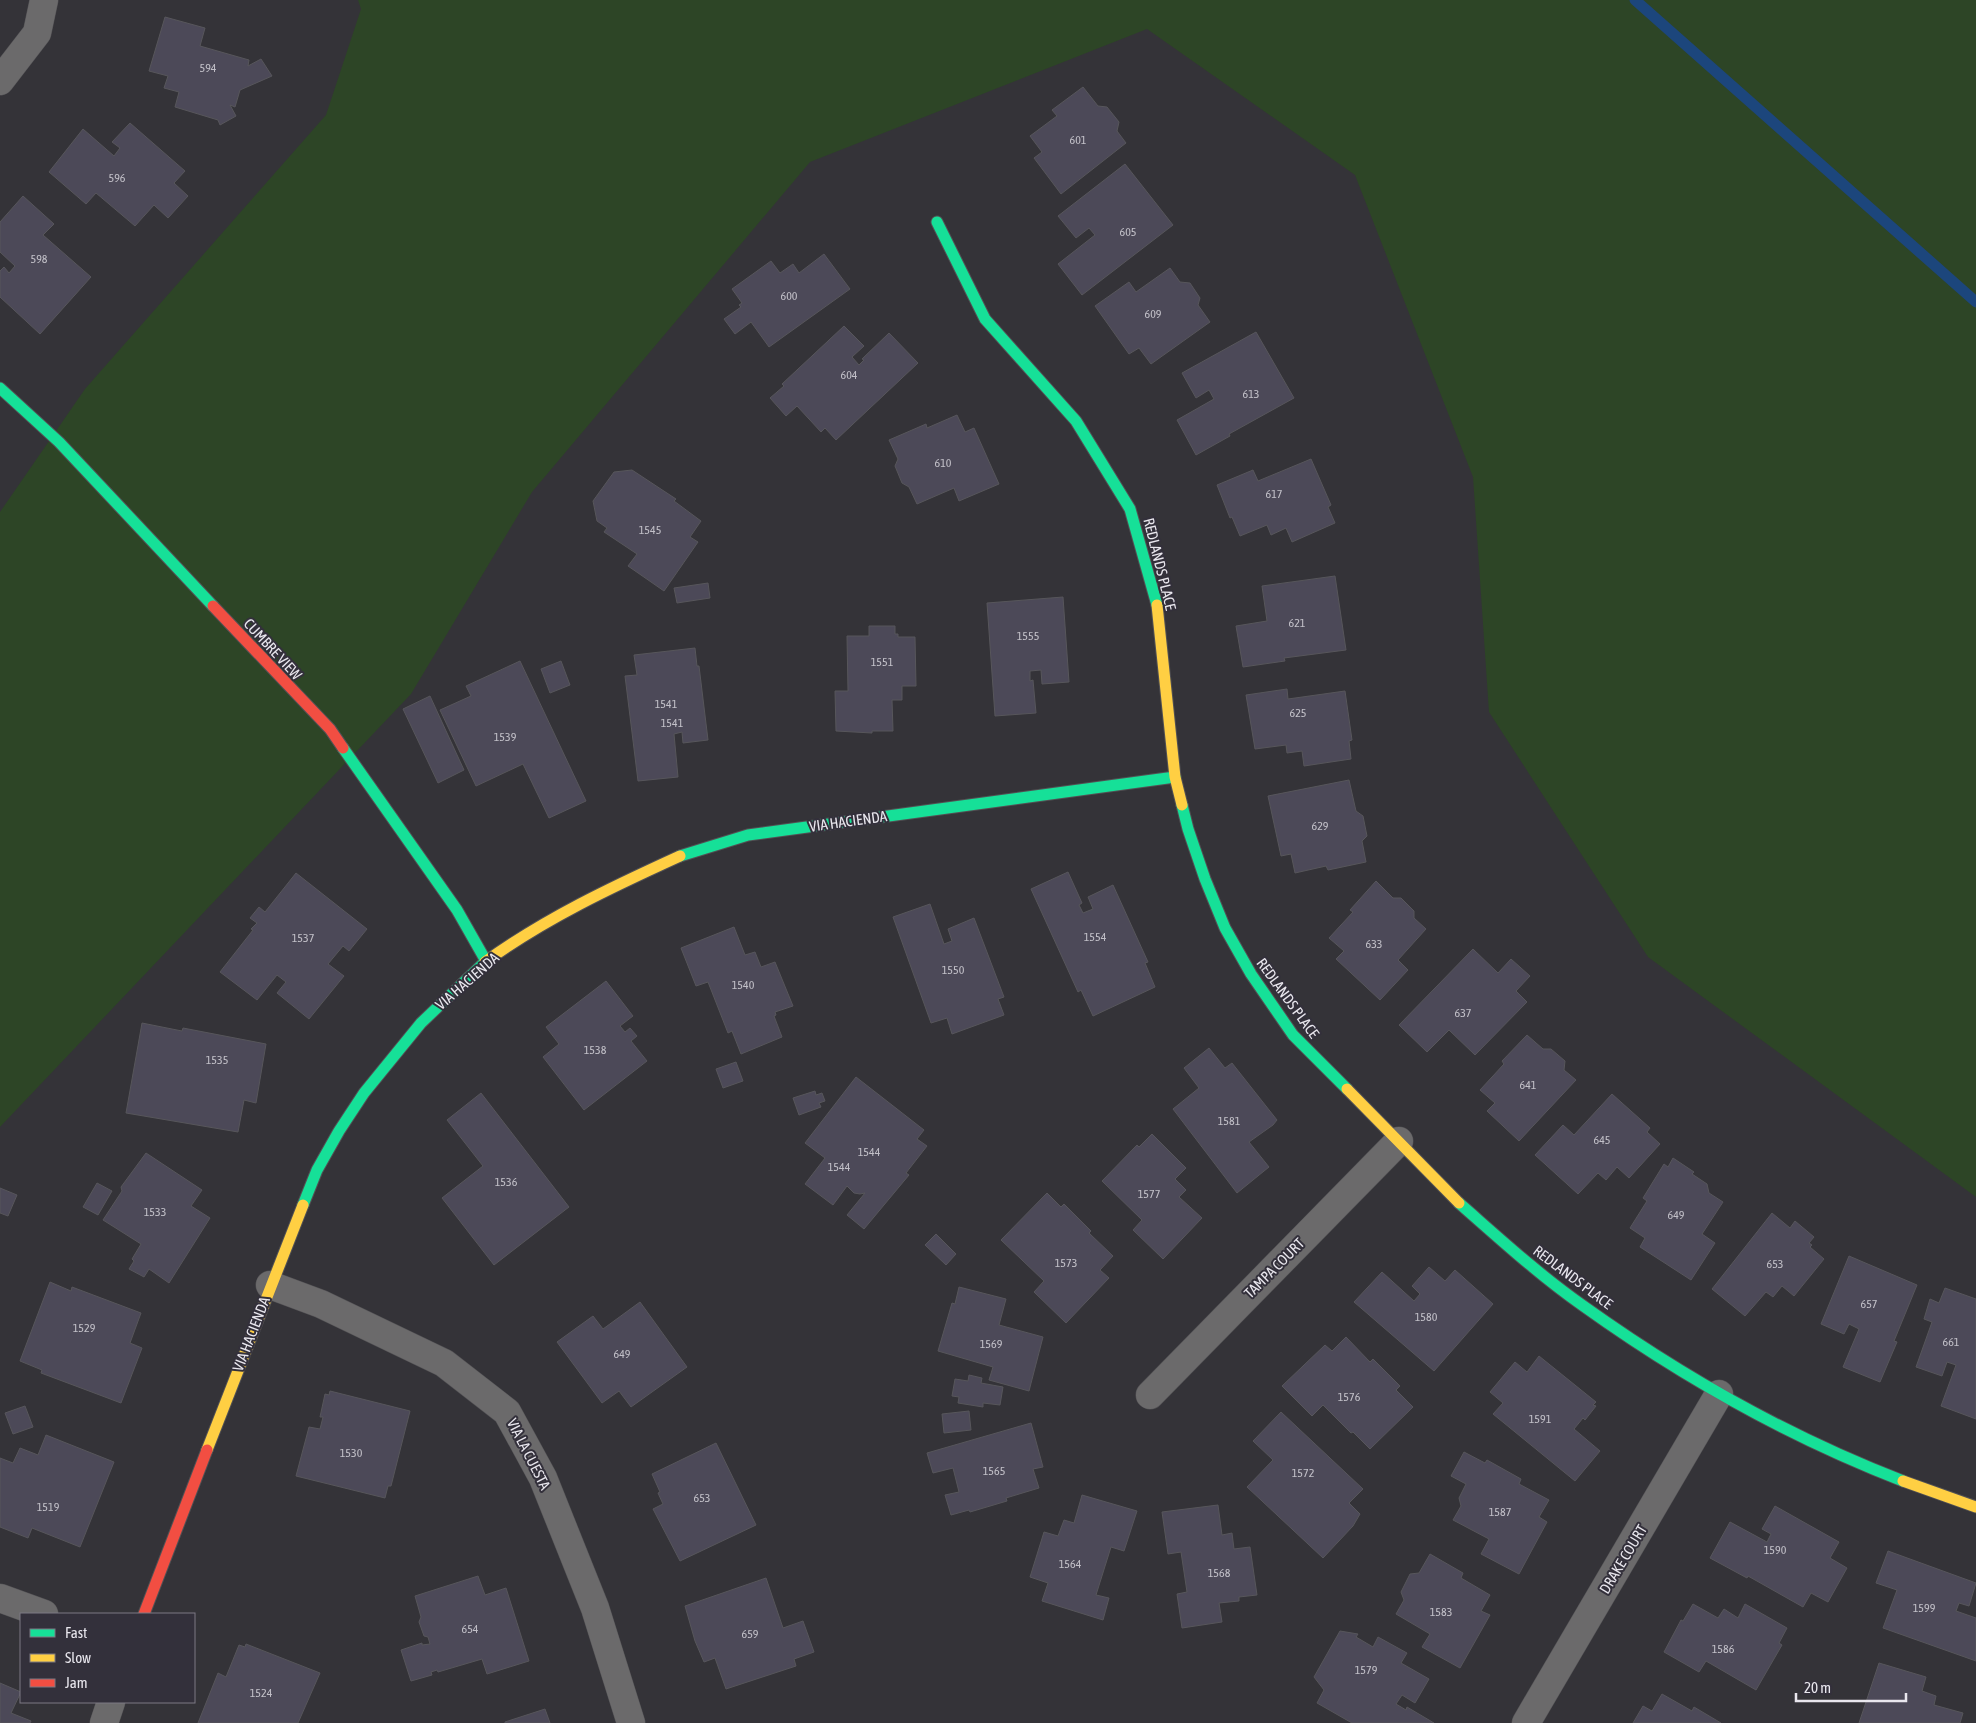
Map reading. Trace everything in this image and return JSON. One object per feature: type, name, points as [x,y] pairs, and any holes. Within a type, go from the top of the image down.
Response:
[{"type":"street","points":[[0,81],[37,33],[44,0]]},
{"type":"street","name":"REDLANDS PLACE","points":[[937,222],[985,319],[1076,420],[1130,509],[1156,600],[1175,776],[1188,829],[1205,879],[1225,928],[1251,974],[1293,1035],[1454,1198],[1516,1253],[1580,1304],[1648,1351],[1719,1394],[1791,1432],[1866,1466],[1941,1496],[1976,1507]]},
{"type":"street","name":"CUMBRE VIEW","points":[[0,388],[59,442],[330,729],[457,910],[486,961]]},
{"type":"street","name":"VIA HACIENDA","points":[[144,1613],[270,1285],[317,1170],[354,1108],[392,1058],[421,1024],[486,961],[581,902],[680,856],[748,835],[1125,785],[1175,776]]},
{"type":"street","name":"TAMPA COURT","points":[[1150,1395],[1398,1141]]},
{"type":"street","name":"VIA LA CUESTA","points":[[270,1285],[321,1304],[444,1363],[507,1412],[546,1486],[594,1608],[631,1723]]},
{"type":"street","name":"DRAKE COURT","points":[[1526,1723],[1719,1394]]},
{"type":"street","points":[[0,1598],[41,1613]]},
{"type":"street","points":[[104,1723],[112,1703]]},
{"type":"green space","points":[[358,0],[1976,0],[1976,1197],[1648,957],[1489,712],[1473,477],[1355,175],[1147,29],[810,162],[532,492],[411,694],[0,1127],[0,512],[85,389],[326,115],[361,9]]},
{"type":"building","points":[[165,17],[205,28],[200,46],[249,60],[248,66],[261,59],[272,76],[240,90],[235,107],[230,105],[236,116],[220,125],[218,120],[175,107],[179,92],[164,88],[168,76],[149,71]]},
{"type":"building","points":[[1083,87],[1098,106],[1107,107],[1119,122],[1117,131],[1126,143],[1061,194],[1034,158],[1042,152],[1030,136],[1057,116],[1052,110]]},
{"type":"building","points":[[130,123],[185,171],[174,183],[188,196],[168,218],[154,205],[135,226],[96,193],[86,204],[49,172],[83,129],[114,156],[120,148],[112,142]]},
{"type":"building","points":[[1125,164],[1173,225],[1082,295],[1058,264],[1095,235],[1089,228],[1076,238],[1058,216]]},
{"type":"building","points":[[23,196],[54,224],[43,235],[91,277],[40,334],[0,297],[0,271],[4,267],[9,273],[15,266],[0,252],[0,222]]},
{"type":"building","points":[[824,254],[850,289],[769,347],[751,322],[735,334],[724,319],[741,307],[739,305],[742,303],[732,289],[771,261],[780,273],[793,264],[799,273]]},
{"type":"building","points":[[1170,268],[1180,282],[1190,283],[1200,298],[1198,305],[1210,322],[1151,364],[1139,348],[1129,354],[1095,306],[1129,282],[1136,292]]},
{"type":"building","points":[[844,326],[864,346],[852,357],[859,365],[864,360],[862,359],[889,333],[918,363],[836,440],[825,428],[821,432],[797,406],[786,416],[770,398],[784,386],[782,384]]},
{"type":"building","points":[[1256,332],[1294,398],[1229,434],[1230,436],[1196,455],[1177,420],[1214,399],[1209,390],[1196,398],[1182,373]]},
{"type":"building","points":[[957,415],[965,432],[974,428],[999,484],[959,501],[954,488],[917,504],[909,487],[902,483],[895,466],[898,459],[889,440],[926,424],[927,428]]},
{"type":"building","points":[[1311,459],[1331,505],[1328,507],[1335,523],[1292,542],[1286,528],[1271,535],[1267,525],[1240,536],[1232,517],[1230,518],[1217,485],[1253,470],[1258,481]]},
{"type":"building","points":[[632,470],[676,499],[674,501],[701,521],[690,537],[698,542],[664,591],[628,566],[637,554],[604,532],[607,528],[597,521],[593,501],[614,472]]},
{"type":"building","points":[[1335,576],[1346,650],[1284,658],[1285,661],[1243,667],[1236,626],[1267,621],[1262,586]]},
{"type":"building","points":[[708,583],[710,598],[677,603],[674,588]]},
{"type":"building","points":[[1063,597],[1069,682],[1042,684],[1041,670],[1030,671],[1030,681],[1033,680],[1036,713],[995,716],[987,603]]},
{"type":"building","points":[[869,626],[895,626],[895,634],[898,634],[898,637],[915,637],[916,686],[902,686],[902,700],[892,700],[893,731],[872,731],[872,733],[836,731],[835,691],[848,691],[847,636],[869,636]]},
{"type":"building","points":[[695,648],[708,740],[683,743],[682,732],[674,734],[678,777],[638,781],[625,676],[637,675],[634,655]]},
{"type":"building","points":[[520,661],[586,801],[549,818],[523,764],[476,786],[440,710],[471,696],[466,686]]},
{"type":"building","points":[[561,661],[570,685],[550,693],[541,669]]},
{"type":"building","points":[[1287,689],[1288,699],[1345,691],[1352,740],[1349,741],[1351,759],[1304,766],[1302,751],[1287,753],[1286,745],[1255,749],[1246,695]]},
{"type":"building","points":[[430,696],[464,770],[438,783],[403,709]]},
{"type":"building","points":[[1349,780],[1356,811],[1363,816],[1367,836],[1362,841],[1366,862],[1328,870],[1326,866],[1295,873],[1291,854],[1281,856],[1268,796]]},
{"type":"building","points":[[1068,872],[1082,903],[1079,905],[1083,913],[1093,909],[1088,897],[1113,885],[1148,962],[1145,963],[1155,987],[1093,1016],[1081,990],[1078,992],[1031,889]]},
{"type":"building","points":[[296,873],[367,929],[349,951],[343,946],[328,964],[344,976],[309,1019],[277,993],[286,982],[277,975],[257,1000],[220,972],[257,923],[250,918],[259,907],[265,912]]},
{"type":"building","points":[[1376,881],[1393,898],[1401,898],[1414,911],[1414,918],[1426,929],[1398,960],[1408,970],[1380,1000],[1336,959],[1344,951],[1329,938],[1353,912],[1350,910]]},
{"type":"building","points":[[930,904],[944,944],[952,941],[948,929],[974,918],[1004,997],[998,999],[1004,1015],[952,1034],[947,1018],[931,1023],[893,917]]},
{"type":"building","points":[[734,927],[745,955],[755,952],[761,967],[775,962],[793,1006],[775,1012],[776,1015],[774,1016],[782,1037],[741,1054],[732,1031],[728,1033],[708,982],[696,986],[681,948]]},
{"type":"building","points":[[1473,949],[1498,973],[1511,959],[1530,976],[1516,991],[1527,1002],[1475,1055],[1449,1030],[1427,1052],[1399,1025]]},
{"type":"building","points":[[606,981],[633,1016],[620,1026],[625,1032],[630,1028],[637,1036],[631,1041],[647,1061],[584,1110],[543,1057],[559,1044],[546,1027]]},
{"type":"building","points":[[142,1023],[182,1031],[183,1028],[266,1044],[256,1103],[244,1100],[238,1132],[126,1113]]},
{"type":"building","points":[[1527,1035],[1543,1049],[1551,1049],[1565,1061],[1564,1070],[1576,1080],[1519,1141],[1487,1111],[1495,1103],[1480,1090],[1504,1064],[1502,1061]]},
{"type":"building","points":[[1209,1048],[1225,1068],[1232,1063],[1277,1120],[1249,1142],[1269,1167],[1237,1193],[1173,1109],[1199,1088],[1184,1068]]},
{"type":"building","points":[[736,1062],[743,1081],[723,1088],[716,1069]]},
{"type":"building","points":[[856,1077],[924,1130],[917,1139],[927,1146],[906,1173],[909,1175],[864,1229],[847,1215],[865,1193],[854,1193],[847,1186],[833,1205],[805,1184],[825,1158],[805,1143]]},
{"type":"building","points":[[815,1091],[816,1095],[822,1093],[825,1101],[819,1103],[821,1107],[799,1115],[793,1098]]},
{"type":"building","points":[[481,1093],[569,1207],[494,1265],[442,1198],[483,1166],[447,1120]]},
{"type":"building","points":[[1612,1094],[1650,1128],[1647,1132],[1660,1144],[1629,1178],[1617,1167],[1606,1180],[1598,1173],[1578,1194],[1535,1155],[1563,1125],[1574,1135]]},
{"type":"building","points":[[1152,1134],[1186,1168],[1175,1179],[1186,1190],[1179,1197],[1202,1218],[1163,1259],[1133,1230],[1142,1220],[1102,1181],[1137,1145],[1139,1147]]},
{"type":"building","points":[[146,1153],[202,1190],[191,1206],[210,1218],[169,1283],[149,1269],[144,1277],[129,1269],[134,1261],[132,1259],[141,1244],[103,1220],[122,1191],[121,1187]]},
{"type":"building","points":[[1673,1158],[1694,1172],[1692,1174],[1707,1184],[1709,1193],[1723,1202],[1702,1234],[1715,1243],[1691,1280],[1640,1247],[1645,1238],[1630,1228],[1647,1201],[1643,1198],[1664,1164],[1668,1167]]},
{"type":"building","points":[[97,1183],[112,1191],[98,1215],[83,1207]]},
{"type":"building","points":[[0,1188],[17,1195],[8,1216],[0,1213]]},
{"type":"building","points":[[1047,1193],[1061,1207],[1064,1204],[1091,1231],[1089,1233],[1113,1256],[1100,1270],[1109,1278],[1066,1323],[1034,1292],[1044,1281],[1001,1240]]},
{"type":"building","points":[[1772,1213],[1790,1228],[1795,1221],[1814,1237],[1809,1243],[1812,1245],[1810,1247],[1824,1259],[1794,1296],[1782,1286],[1773,1297],[1766,1292],[1745,1316],[1712,1289]]},
{"type":"building","points":[[936,1234],[956,1254],[946,1265],[925,1245]]},
{"type":"building","points":[[1849,1256],[1917,1285],[1894,1341],[1897,1342],[1880,1382],[1843,1367],[1859,1329],[1849,1324],[1844,1334],[1821,1324]]},
{"type":"building","points":[[1429,1267],[1445,1281],[1455,1270],[1493,1304],[1434,1371],[1354,1302],[1382,1272],[1414,1301],[1420,1294],[1412,1286]]},
{"type":"building","points":[[50,1282],[71,1291],[72,1287],[141,1313],[130,1343],[142,1348],[121,1403],[41,1373],[42,1370],[20,1361]]},
{"type":"building","points":[[959,1287],[1006,1299],[999,1325],[1043,1337],[1029,1391],[989,1380],[993,1367],[938,1351],[952,1303],[955,1304]]},
{"type":"building","points":[[1945,1288],[1976,1299],[1976,1419],[1941,1406],[1956,1365],[1947,1362],[1942,1376],[1916,1367],[1932,1322],[1924,1319],[1930,1299],[1939,1303]]},
{"type":"building","points":[[640,1302],[687,1367],[631,1407],[619,1391],[602,1403],[557,1342],[593,1316],[603,1329]]},
{"type":"building","points":[[1346,1337],[1370,1362],[1373,1359],[1400,1386],[1396,1390],[1413,1407],[1370,1449],[1323,1405],[1312,1416],[1282,1386],[1325,1345],[1332,1351]]},
{"type":"building","points":[[1539,1356],[1596,1402],[1593,1405],[1596,1406],[1585,1420],[1583,1418],[1574,1429],[1600,1451],[1575,1481],[1493,1414],[1503,1403],[1490,1392],[1515,1362],[1527,1372]]},
{"type":"building","points":[[969,1375],[982,1378],[981,1383],[1003,1387],[1000,1405],[983,1403],[983,1407],[958,1403],[959,1397],[952,1396],[955,1379],[968,1381]]},
{"type":"building","points":[[330,1391],[410,1411],[391,1486],[388,1486],[385,1498],[296,1476],[309,1427],[320,1429],[323,1417],[320,1417],[325,1394],[329,1395]]},
{"type":"building","points":[[25,1406],[33,1427],[13,1434],[5,1413]]},
{"type":"building","points":[[969,1411],[971,1430],[944,1433],[942,1414]]},
{"type":"building","points":[[1281,1412],[1363,1489],[1349,1503],[1360,1514],[1353,1526],[1323,1558],[1247,1487],[1273,1460],[1253,1441]]},
{"type":"building","points":[[1031,1423],[1043,1467],[1033,1469],[1039,1488],[1006,1498],[1007,1501],[970,1512],[969,1510],[951,1515],[945,1495],[959,1492],[953,1468],[933,1473],[927,1453]]},
{"type":"building","points":[[46,1435],[114,1462],[80,1547],[32,1528],[28,1538],[0,1527],[0,1458],[13,1463],[20,1448],[38,1455]]},
{"type":"building","points":[[716,1443],[756,1525],[680,1561],[653,1509],[663,1504],[652,1474]]},
{"type":"building","points":[[1464,1452],[1485,1463],[1487,1460],[1521,1479],[1519,1484],[1549,1500],[1539,1517],[1547,1522],[1519,1574],[1481,1554],[1489,1539],[1453,1520],[1461,1506],[1459,1498],[1466,1484],[1451,1476]]},
{"type":"building","points":[[1082,1495],[1137,1511],[1124,1551],[1111,1547],[1096,1595],[1109,1598],[1103,1620],[1042,1601],[1048,1583],[1030,1577],[1044,1532],[1058,1536],[1064,1520],[1074,1523]]},
{"type":"building","points":[[1218,1505],[1222,1535],[1232,1533],[1234,1549],[1250,1547],[1257,1595],[1239,1597],[1239,1601],[1219,1603],[1222,1622],[1182,1628],[1177,1594],[1187,1592],[1181,1552],[1168,1554],[1162,1512]]},
{"type":"building","points":[[1775,1506],[1839,1542],[1830,1558],[1847,1568],[1828,1602],[1811,1593],[1803,1607],[1748,1576],[1747,1578],[1710,1558],[1730,1522],[1767,1542],[1771,1534],[1762,1529]]},
{"type":"building","points":[[1888,1551],[1976,1583],[1969,1606],[1959,1603],[1956,1611],[1976,1618],[1976,1661],[1883,1628],[1897,1590],[1876,1583]]},
{"type":"building","points":[[1430,1554],[1463,1573],[1461,1578],[1490,1595],[1481,1611],[1490,1615],[1460,1668],[1422,1647],[1430,1634],[1396,1614],[1404,1600],[1401,1592],[1410,1574],[1419,1573]]},
{"type":"building","points":[[478,1576],[485,1595],[506,1588],[529,1661],[487,1674],[482,1659],[438,1672],[437,1670],[431,1672],[432,1675],[411,1681],[401,1650],[422,1643],[422,1645],[430,1644],[428,1637],[424,1636],[419,1622],[421,1617],[415,1596]]},
{"type":"building","points":[[766,1578],[783,1628],[803,1621],[814,1652],[794,1659],[796,1666],[726,1689],[715,1658],[704,1662],[695,1641],[685,1606]]},
{"type":"building","points":[[1693,1604],[1718,1618],[1724,1609],[1738,1618],[1745,1604],[1787,1628],[1779,1643],[1782,1645],[1756,1690],[1706,1661],[1699,1672],[1664,1652],[1681,1620],[1683,1621]]},
{"type":"building","points":[[1340,1631],[1358,1634],[1356,1637],[1373,1647],[1378,1637],[1407,1653],[1401,1663],[1429,1679],[1415,1703],[1402,1695],[1396,1704],[1406,1710],[1407,1707],[1434,1723],[1352,1723],[1317,1703],[1324,1690],[1314,1677]]},
{"type":"building","points":[[246,1644],[320,1673],[298,1723],[198,1723],[218,1673],[226,1677],[239,1645],[245,1647]]},
{"type":"building","points":[[1879,1663],[1926,1677],[1922,1691],[1936,1696],[1934,1705],[1963,1713],[1960,1723],[1859,1723]]},
{"type":"building","points":[[0,1683],[20,1692],[11,1713],[31,1721],[30,1723],[0,1723]]},
{"type":"building","points":[[1662,1694],[1692,1711],[1694,1707],[1721,1723],[1633,1723],[1643,1706],[1652,1711]]},
{"type":"building","points":[[545,1709],[550,1723],[505,1723],[505,1722]]},
{"type":"waterway","points":[[1635,0],[1976,302]]},
{"type":"traffic: fast","points":[[937,222],[985,319],[1076,421],[1130,509],[1157,605]]},
{"type":"traffic: fast","points":[[0,388],[59,442],[213,606]]},
{"type":"traffic: fast","points":[[343,748],[457,910],[486,961]]},
{"type":"traffic: fast","points":[[680,856],[748,835],[1175,777]]},
{"type":"traffic: fast","points":[[1182,805],[1205,879],[1225,928],[1251,974],[1293,1035],[1347,1089]]},
{"type":"traffic: fast","points":[[303,1205],[317,1170],[339,1131],[364,1093],[421,1023],[485,962]]},
{"type":"traffic: fast","points":[[1459,1203],[1550,1281],[1658,1356],[1777,1425],[1861,1464],[1903,1481]]},
{"type":"traffic: slow","points":[[1157,605],[1175,777],[1182,805]]},
{"type":"traffic: slow","points":[[485,962],[556,917],[680,856]]},
{"type":"traffic: slow","points":[[1347,1089],[1459,1203]]},
{"type":"traffic: slow","points":[[207,1450],[303,1205]]},
{"type":"traffic: slow","points":[[1903,1481],[1976,1507]]},
{"type":"traffic: jam","points":[[213,606],[330,729],[343,748]]},
{"type":"traffic: jam","points":[[144,1613],[207,1450]]}]
